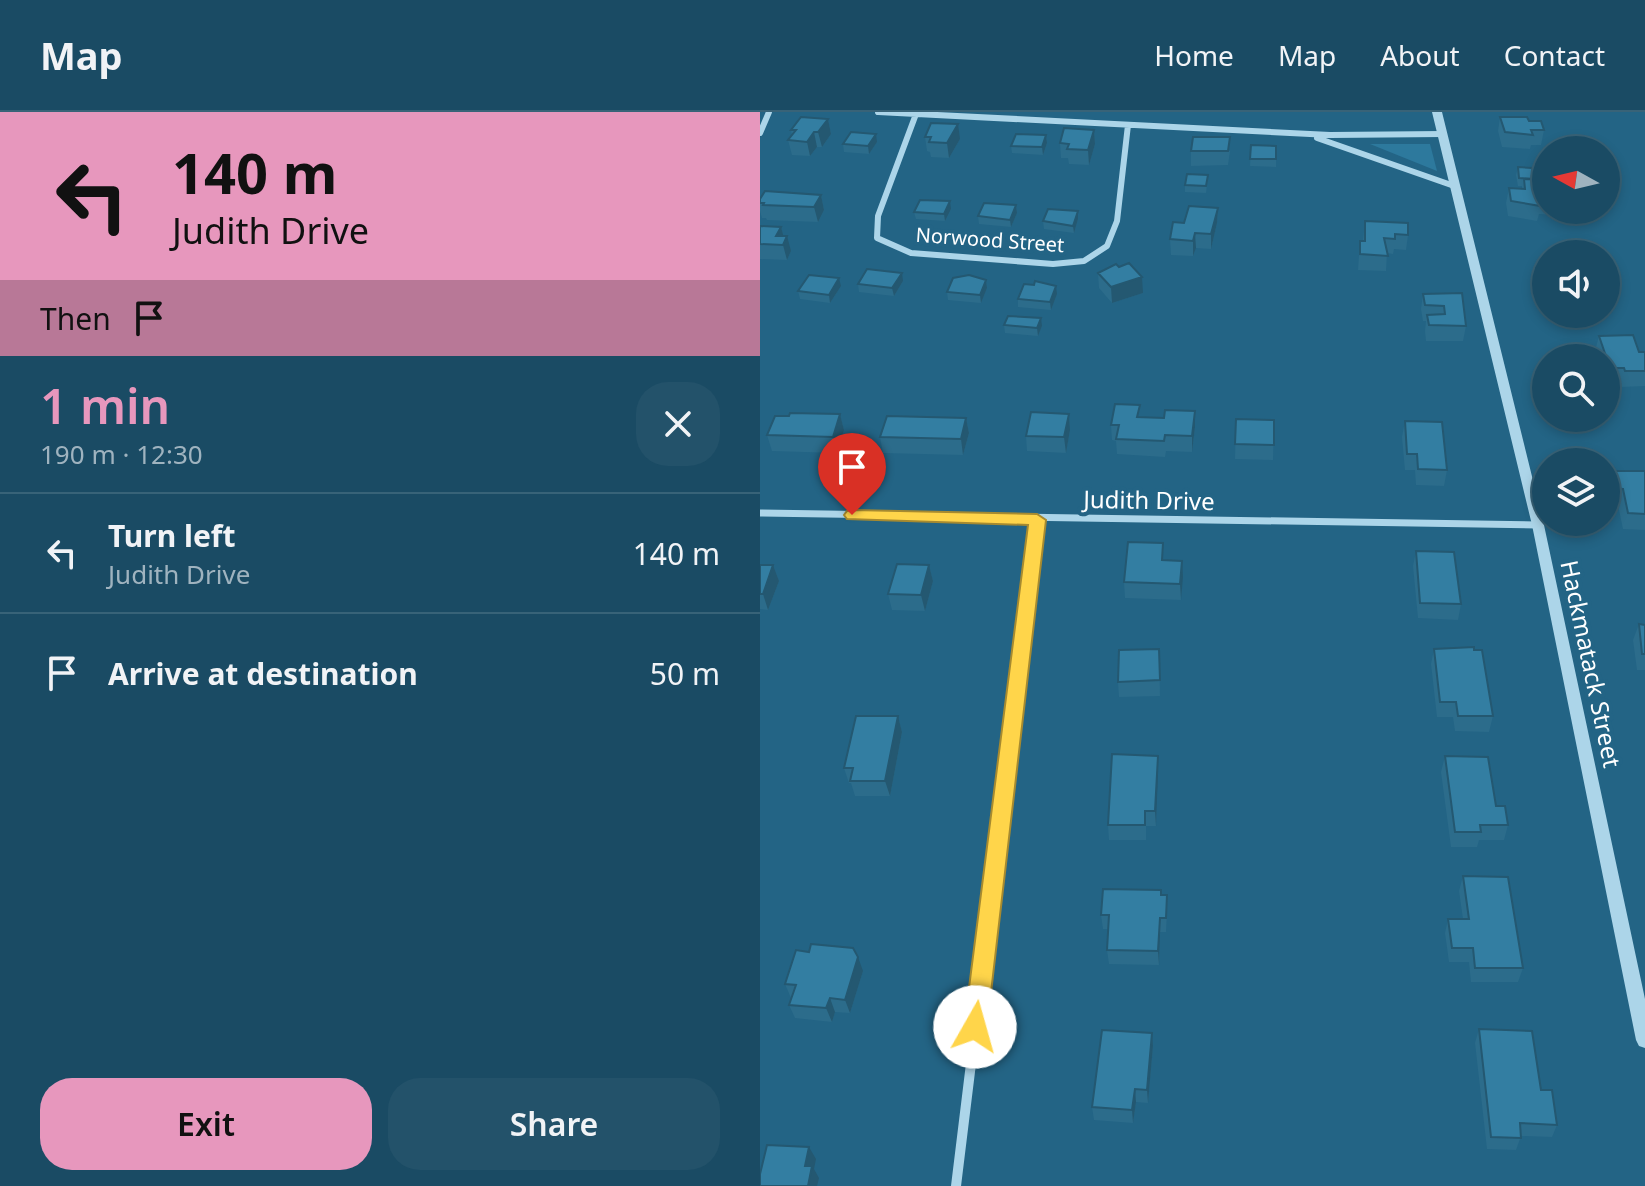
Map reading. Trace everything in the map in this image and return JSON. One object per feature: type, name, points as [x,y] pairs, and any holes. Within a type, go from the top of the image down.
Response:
[{"type":"street","points":[[760,133],[769,112]]},
{"type":"street","points":[[878,112],[1099,120],[1128,125],[1305,134],[1443,134]]},
{"type":"street","name":"Hackmatack Street","points":[[1437,112],[1532,500]]},
{"type":"street","name":"Norwood Street","points":[[916,114],[878,216],[877,238],[911,253],[1053,264],[1084,261],[1107,246],[1117,221],[1128,125]]},
{"type":"street","points":[[1305,134],[1457,187]]},
{"type":"street","name":"Judith Drive","points":[[760,513],[1037,520],[1532,525]]},
{"type":"street","points":[[956,1186],[1037,520]]},
{"type":"street","name":"Hackmatack Street","points":[[1540,536],[1645,1040]]},
{"type":"shaded area","points":[[1370,144],[1430,144],[1437,171]]},
{"type":"building","points":[[801,117],[828,119],[807,142],[788,140]]},
{"type":"building","points":[[1500,117],[1527,117],[1529,121],[1541,121],[1544,130],[1531,130],[1533,135],[1505,132]]},
{"type":"building","points":[[931,123],[958,124],[947,143],[929,142],[931,137],[925,137]]},
{"type":"building","points":[[1064,128],[1094,130],[1088,150],[1067,149],[1069,144],[1060,143]]},
{"type":"building","points":[[851,132],[876,134],[868,146],[843,144]]},
{"type":"building","points":[[1016,134],[1046,135],[1042,147],[1011,146]]},
{"type":"building","points":[[1193,137],[1230,137],[1228,151],[1191,151]]},
{"type":"building","points":[[1251,145],[1276,146],[1276,159],[1250,159]]},
{"type":"building","points":[[1518,167],[1532,168],[1532,179],[1519,178]]},
{"type":"building","points":[[1187,174],[1208,175],[1206,186],[1185,185]]},
{"type":"building","points":[[1524,179],[1532,179],[1532,205],[1511,201],[1509,188],[1525,189]]},
{"type":"building","points":[[765,191],[821,195],[814,207],[763,205],[760,199]]},
{"type":"building","points":[[920,200],[950,201],[944,214],[914,212]]},
{"type":"building","points":[[984,203],[1016,205],[1010,220],[978,216]]},
{"type":"building","points":[[1189,206],[1218,208],[1211,234],[1195,233],[1193,241],[1170,239],[1173,222],[1184,223]]},
{"type":"building","points":[[1048,209],[1078,211],[1073,226],[1043,221]]},
{"type":"building","points":[[1365,221],[1408,223],[1408,235],[1395,234],[1395,239],[1384,238],[1388,256],[1360,254],[1360,241],[1365,241]]},
{"type":"building","points":[[760,226],[781,227],[776,236],[787,236],[783,245],[760,244]]},
{"type":"building","points":[[1129,263],[1142,277],[1111,287],[1098,273],[1116,264],[1119,267]]},
{"type":"building","points":[[867,269],[902,273],[892,288],[858,284]]},
{"type":"building","points":[[809,275],[839,278],[829,295],[798,291]]},
{"type":"building","points":[[969,275],[986,280],[980,295],[947,292],[953,278]]},
{"type":"building","points":[[1035,281],[1056,286],[1050,302],[1018,299],[1024,284],[1034,285]]},
{"type":"building","points":[[1462,293],[1466,326],[1429,325],[1427,315],[1445,314],[1444,306],[1425,305],[1423,294]]},
{"type":"building","points":[[1008,316],[1041,318],[1037,328],[1004,325]]},
{"type":"building","points":[[1633,335],[1639,352],[1645,352],[1645,371],[1620,368],[1620,344],[1602,344],[1599,336]]},
{"type":"building","points":[[1115,404],[1140,405],[1137,417],[1164,418],[1165,410],[1195,411],[1192,436],[1165,435],[1164,441],[1116,439],[1119,425],[1111,425]]},
{"type":"building","points":[[1031,412],[1069,414],[1064,437],[1026,436]]},
{"type":"building","points":[[790,413],[840,414],[833,437],[767,435],[775,416],[789,416]]},
{"type":"building","points":[[887,416],[966,418],[961,439],[880,437]]},
{"type":"building","points":[[1236,419],[1274,420],[1274,445],[1235,444]]},
{"type":"building","points":[[1405,421],[1442,422],[1447,470],[1418,469],[1417,454],[1407,454]]},
{"type":"building","points":[[1620,471],[1645,471],[1645,514],[1628,513],[1623,489],[1620,489]]},
{"type":"building","points":[[1128,542],[1163,543],[1162,560],[1182,561],[1180,584],[1124,582]]},
{"type":"building","points":[[1416,551],[1454,552],[1461,604],[1420,603]]},
{"type":"building","points":[[897,564],[929,565],[921,595],[888,594]]},
{"type":"building","points":[[760,565],[773,565],[763,594],[760,594]]},
{"type":"building","points":[[1639,624],[1645,625],[1645,654],[1642,654]]},
{"type":"building","points":[[1474,647],[1474,650],[1482,650],[1493,716],[1458,716],[1456,702],[1440,702],[1434,649]]},
{"type":"building","points":[[1159,649],[1160,680],[1118,682],[1119,650]]},
{"type":"building","points":[[856,716],[898,716],[885,781],[850,781],[853,768],[844,768]]},
{"type":"building","points":[[1112,754],[1158,756],[1155,811],[1145,811],[1145,825],[1108,825]]},
{"type":"building","points":[[1445,756],[1488,757],[1496,806],[1505,806],[1508,825],[1480,825],[1481,832],[1455,832]]},
{"type":"building","points":[[1463,876],[1508,877],[1523,968],[1475,968],[1473,948],[1452,948],[1448,919],[1469,919]]},
{"type":"building","points":[[1103,889],[1161,890],[1161,895],[1167,895],[1166,918],[1160,918],[1158,951],[1107,950],[1109,915],[1101,915]]},
{"type":"building","points":[[811,944],[853,948],[858,957],[845,1000],[830,998],[826,1008],[789,1005],[796,985],[785,984],[796,950],[809,952]]},
{"type":"building","points":[[1479,1029],[1532,1031],[1541,1090],[1552,1090],[1557,1125],[1520,1123],[1521,1138],[1491,1137]]},
{"type":"building","points":[[1102,1030],[1152,1033],[1147,1090],[1135,1089],[1132,1110],[1092,1107]]},
{"type":"building","points":[[767,1145],[809,1147],[805,1166],[812,1166],[808,1186],[760,1186]]},
{"type":"route","points":[[852,515],[1037,520],[975,1027]]}]
